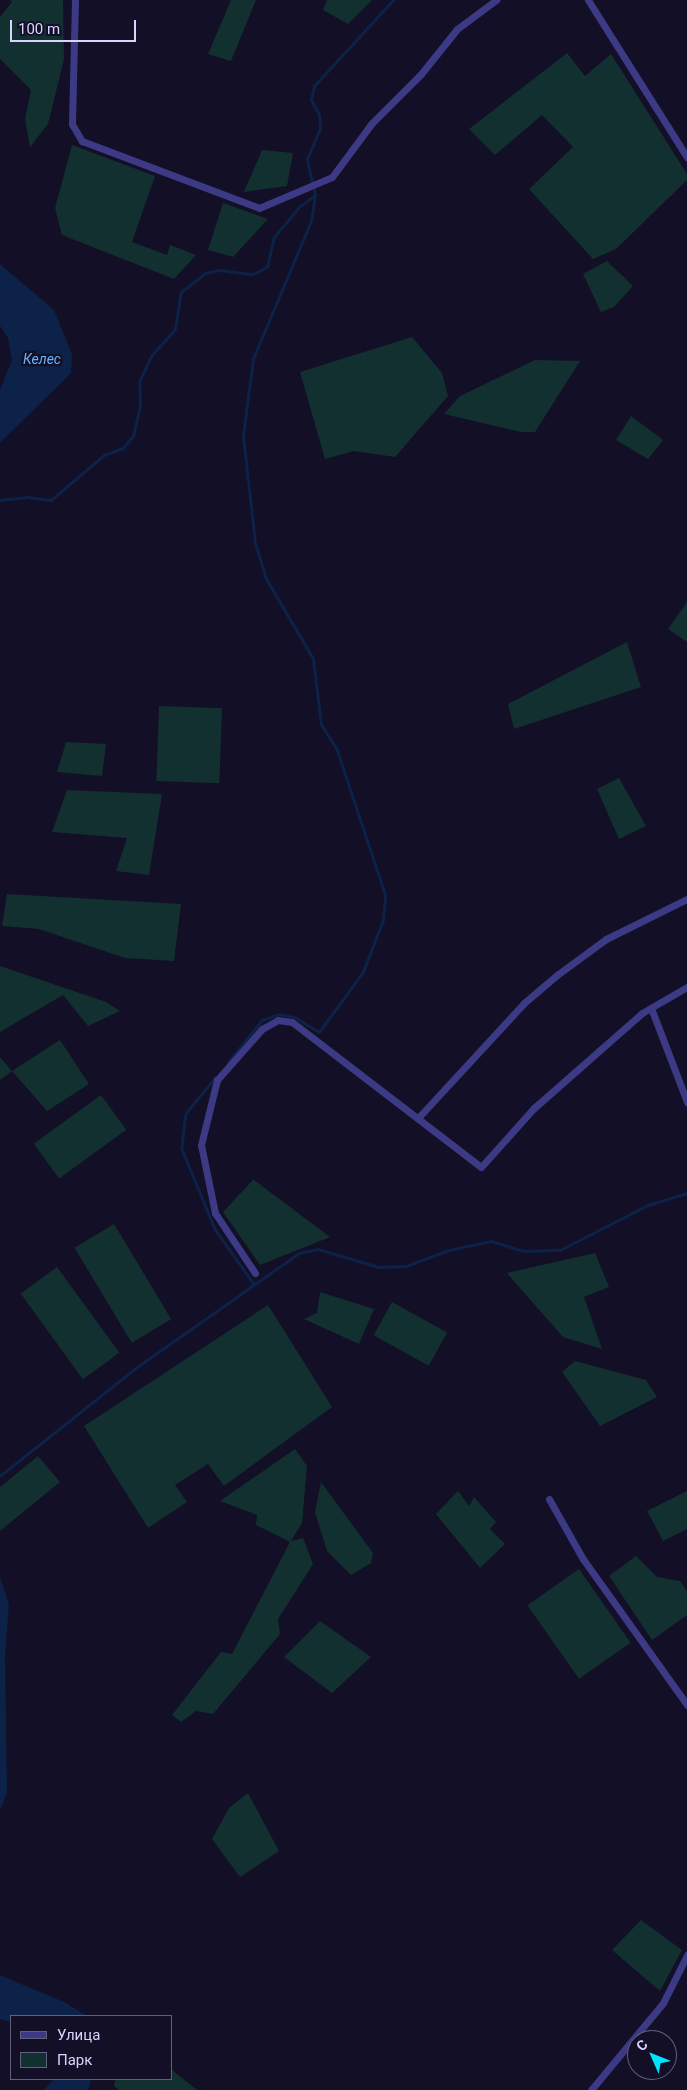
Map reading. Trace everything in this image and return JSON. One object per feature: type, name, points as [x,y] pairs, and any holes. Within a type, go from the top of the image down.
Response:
[{"type":"street","points":[[75,0],[72,124],[82,141],[259,208],[332,177],[372,123],[421,74],[457,29],[496,0]]},
{"type":"street","points":[[588,0],[687,157]]},
{"type":"street","points":[[418,1118],[524,1003],[557,975],[606,939],[687,898]]},
{"type":"street","points":[[255,1273],[214,1213],[201,1145],[217,1080],[262,1029],[278,1020],[292,1022],[481,1166],[534,1108],[651,1008],[687,987]]},
{"type":"street","points":[[651,1008],[687,1102]]},
{"type":"street","points":[[549,1498],[583,1559],[687,1705]]},
{"type":"street","points":[[591,2090],[663,2003],[687,1955]]},
{"type":"green space","points":[[10,0],[63,0],[64,59],[48,124],[30,147],[25,119],[31,90],[0,59],[0,17],[12,2]]},
{"type":"green space","points":[[231,0],[256,0],[231,61],[208,54]]},
{"type":"green space","points":[[327,0],[372,0],[348,24],[323,10]]},
{"type":"green space","points":[[567,53],[585,76],[611,54],[687,174],[687,180],[616,249],[593,259],[529,189],[573,147],[542,115],[495,155],[469,129]]},
{"type":"green space","points":[[72,145],[155,176],[132,242],[167,255],[170,245],[196,255],[174,279],[62,235],[55,208]]},
{"type":"green space","points":[[262,150],[293,153],[287,186],[244,192]]},
{"type":"green space","points":[[223,203],[268,219],[233,257],[208,250]]},
{"type":"green space","points":[[607,261],[633,286],[614,307],[601,312],[583,274]]},
{"type":"green space","points":[[412,337],[442,373],[448,396],[395,457],[354,451],[325,459],[300,372]]},
{"type":"green space","points":[[535,360],[580,361],[535,432],[521,432],[444,414],[460,396]]},
{"type":"green space","points":[[631,416],[663,440],[648,459],[616,440]]},
{"type":"green space","points":[[687,602],[687,642],[668,629]]},
{"type":"green space","points":[[627,642],[641,687],[514,729],[508,704]]},
{"type":"green space","points":[[159,706],[222,708],[219,783],[156,781]]},
{"type":"green space","points":[[66,742],[106,744],[102,776],[57,772]]},
{"type":"green space","points":[[619,778],[646,826],[619,839],[597,789]]},
{"type":"green space","points":[[67,790],[162,794],[149,875],[116,871],[127,838],[52,832]]},
{"type":"green space","points":[[7,894],[181,904],[174,961],[125,958],[39,929],[2,926]]},
{"type":"green space","points":[[0,966],[106,1002],[120,1011],[88,1026],[63,995],[0,1032]]},
{"type":"green space","points":[[60,1040],[89,1084],[47,1111],[12,1071]]},
{"type":"green space","points":[[0,1057],[12,1071],[0,1080]]},
{"type":"green space","points":[[101,1095],[126,1130],[59,1179],[34,1144]]},
{"type":"green space","points":[[253,1180],[330,1237],[260,1265],[223,1212]]},
{"type":"green space","points":[[114,1224],[171,1319],[132,1343],[75,1248]]},
{"type":"green space","points":[[595,1253],[609,1287],[584,1297],[602,1349],[563,1337],[507,1273]]},
{"type":"green space","points":[[57,1267],[119,1353],[83,1379],[21,1293]]},
{"type":"green space","points":[[320,1292],[374,1309],[359,1344],[304,1319],[317,1313]]},
{"type":"green space","points":[[392,1302],[447,1333],[429,1366],[374,1335]]},
{"type":"green space","points":[[268,1305],[332,1407],[224,1486],[208,1464],[175,1485],[187,1502],[148,1528],[84,1426]]},
{"type":"green space","points":[[575,1361],[646,1380],[657,1397],[600,1426],[562,1372]]},
{"type":"green space","points":[[295,1449],[307,1466],[302,1523],[291,1541],[303,1538],[313,1564],[278,1619],[280,1634],[213,1714],[196,1711],[181,1722],[172,1715],[221,1652],[232,1654],[290,1542],[256,1525],[257,1515],[220,1501]]},
{"type":"green space","points":[[38,1456],[60,1482],[0,1531],[0,1487]]},
{"type":"green space","points":[[321,1482],[373,1553],[371,1563],[351,1575],[327,1551],[315,1512]]},
{"type":"green space","points":[[458,1491],[469,1506],[474,1497],[496,1522],[490,1529],[505,1544],[480,1568],[436,1514]]},
{"type":"green space","points":[[687,1491],[687,1529],[663,1541],[647,1511]]},
{"type":"green space","points":[[636,1556],[657,1577],[680,1581],[687,1591],[687,1615],[652,1640],[609,1576]]},
{"type":"green space","points":[[579,1569],[631,1643],[579,1679],[527,1605]]},
{"type":"green space","points":[[320,1621],[371,1657],[332,1693],[284,1657]]},
{"type":"green space","points":[[248,1793],[279,1851],[240,1877],[212,1839],[229,1808]]},
{"type":"green space","points":[[641,1920],[682,1950],[660,1991],[612,1950]]},
{"type":"green space","points":[[172,2070],[197,2090],[119,2090],[114,2086],[115,2080],[172,2080]]},
{"type":"water","name":"Келес","points":[[0,264],[54,310],[72,354],[71,373],[0,443],[0,390],[12,360],[8,338],[0,326]]},
{"type":"water","points":[[0,1577],[9,1604],[5,1657],[7,1793],[0,1810]]},
{"type":"water","points":[[0,1975],[64,2002],[85,2015],[10,2015],[10,2022],[0,2019]]},
{"type":"water","points":[[53,2080],[91,2080],[88,2090],[44,2090]]},
{"type":"waterway","points":[[228,1062],[262,1020],[279,1014],[295,1017],[319,1032],[363,972],[383,920],[385,895],[336,748],[321,725],[313,659],[266,579],[255,543],[243,436],[253,359],[311,221],[315,195],[307,159],[320,128],[319,115],[311,100],[314,86],[393,0]]},
{"type":"waterway","points":[[0,500],[27,497],[51,500],[104,455],[123,448],[133,436],[140,405],[139,382],[151,356],[175,329],[181,292],[205,273],[219,270],[253,274],[267,267],[274,237],[299,207],[315,195]]},
{"type":"waterway","points":[[215,1078],[186,1114],[182,1149],[215,1229],[254,1284]]},
{"type":"waterway","points":[[0,1476],[137,1367],[299,1253],[318,1249],[379,1267],[406,1266],[449,1250],[491,1241],[524,1251],[560,1250],[648,1205],[687,1193]]}]
